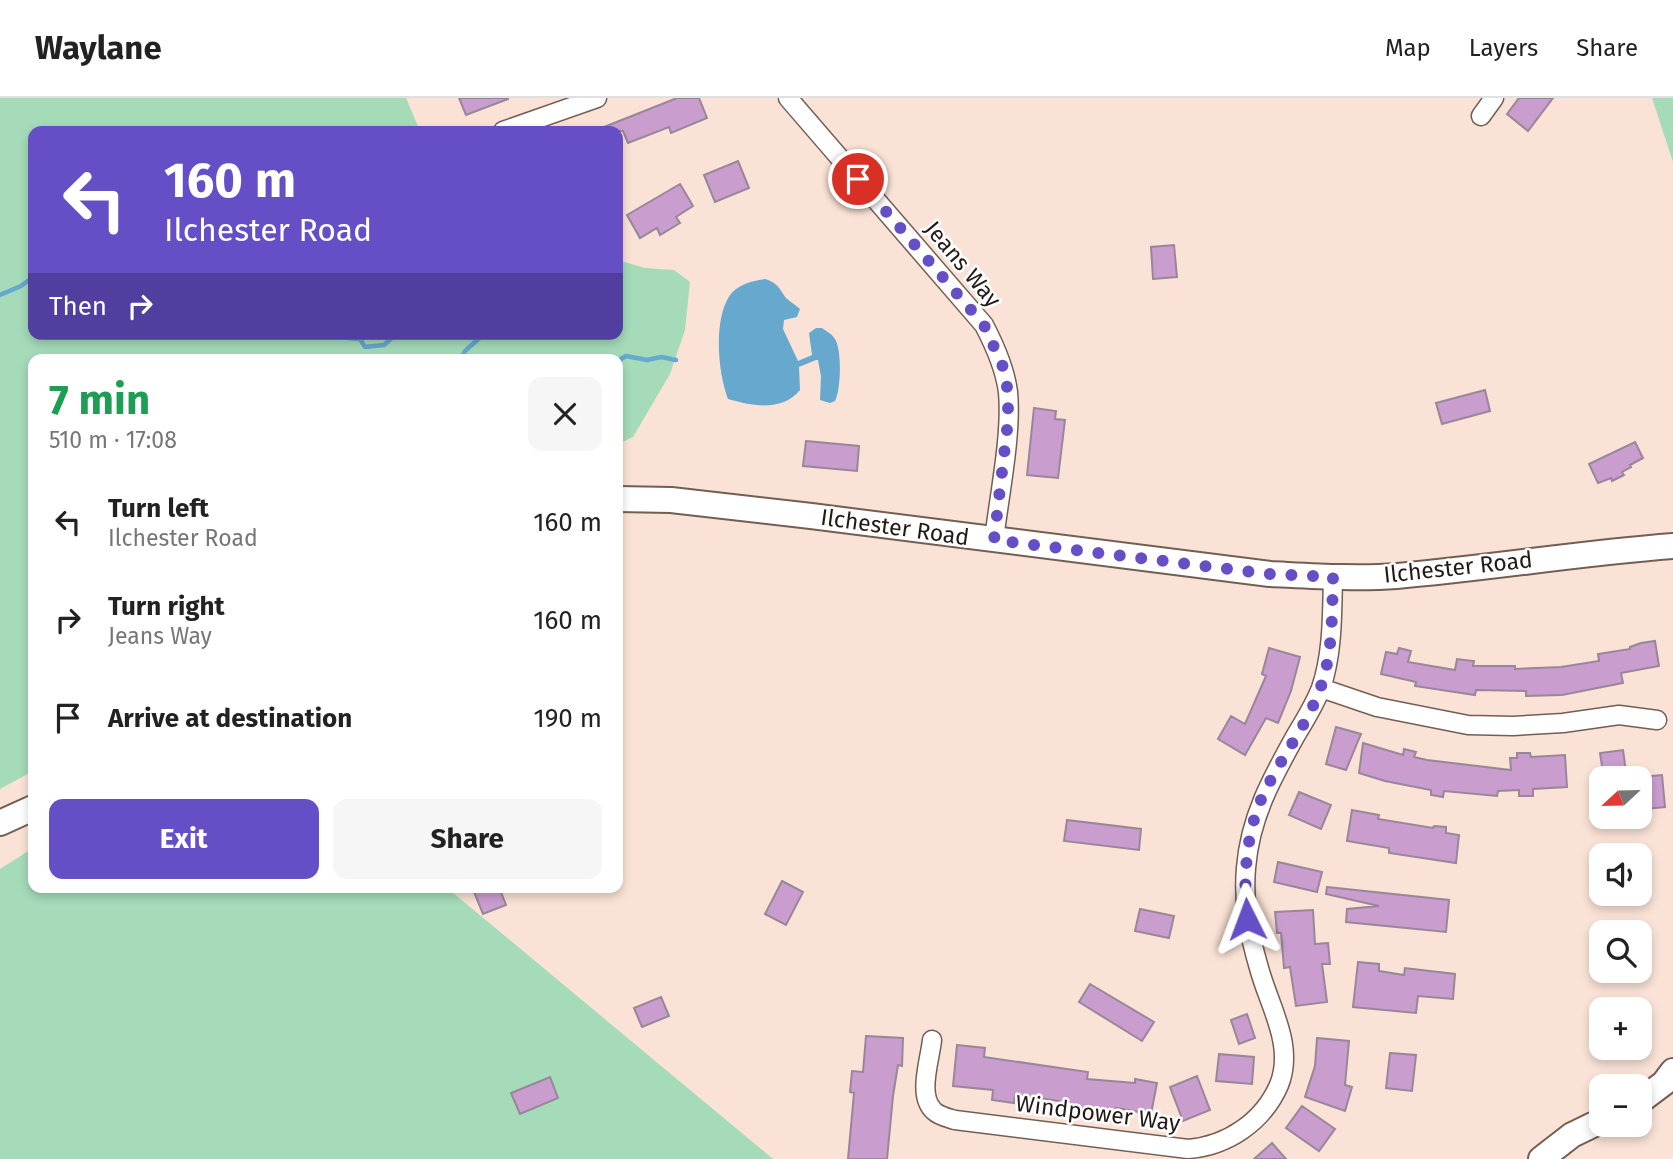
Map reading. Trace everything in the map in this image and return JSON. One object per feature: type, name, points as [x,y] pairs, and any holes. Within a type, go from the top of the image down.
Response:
[{"type":"street","points":[[517,126],[597,98]]},
{"type":"street","name":"Jeans Way","points":[[788,98],[984,325],[993,343],[1003,367],[1008,392],[994,540]]},
{"type":"street","points":[[1481,116],[1494,98]]},
{"type":"street","name":"Ilchester Road","points":[[623,499],[671,500],[1269,574],[1333,577],[1396,576],[1673,545]]},
{"type":"street","name":"Windpower Way","points":[[932,1040],[925,1092],[932,1110],[955,1120],[1188,1149],[1223,1141],[1241,1131],[1270,1103],[1280,1083],[1284,1061],[1280,1029],[1259,971],[1247,919],[1245,896],[1250,842],[1263,795],[1321,688],[1328,653],[1333,577]]},
{"type":"street","points":[[1321,688],[1377,707],[1468,724],[1513,726],[1630,715],[1657,720]]},
{"type":"street","points":[[0,823],[28,810]]},
{"type":"street","points":[[1652,1092],[1664,1083],[1673,1071]]},
{"type":"street","points":[[1541,1159],[1572,1135],[1589,1127]]},
{"type":"green space","points":[[0,98],[406,98],[418,126],[28,126],[28,340],[623,340],[623,261],[645,268],[674,270],[690,282],[685,330],[670,374],[633,437],[623,442],[623,354],[28,354],[28,774],[0,789]]},
{"type":"green space","points":[[1652,98],[1673,98],[1673,162]]},
{"type":"green space","points":[[28,851],[28,893],[453,893],[773,1159],[0,1159],[0,869]]},
{"type":"water","points":[[765,279],[776,284],[786,298],[800,309],[797,317],[784,320],[783,329],[798,361],[812,355],[809,333],[816,328],[822,328],[835,339],[840,370],[835,401],[830,403],[820,400],[821,376],[818,360],[799,367],[800,390],[785,402],[757,405],[728,399],[720,361],[721,318],[730,295],[737,288]]},
{"type":"building","points":[[459,98],[508,98],[508,99],[466,115]]},
{"type":"building","points":[[677,98],[699,98],[707,118],[671,133],[669,127],[628,143],[623,126],[607,126]]},
{"type":"building","points":[[1519,98],[1553,98],[1528,131],[1507,114]]},
{"type":"building","points":[[738,161],[749,188],[715,202],[704,175]]},
{"type":"building","points":[[680,184],[693,206],[676,217],[680,223],[660,235],[657,228],[640,238],[627,215]]},
{"type":"building","points":[[1174,245],[1177,277],[1153,279],[1151,247]]},
{"type":"building","points":[[1485,390],[1490,411],[1442,424],[1436,403]]},
{"type":"building","points":[[1034,408],[1056,411],[1055,419],[1065,420],[1058,478],[1027,475]]},
{"type":"building","points":[[806,441],[859,446],[857,471],[803,466]]},
{"type":"building","points":[[1635,442],[1643,458],[1622,472],[1624,475],[1612,481],[1611,478],[1598,483],[1589,464]]},
{"type":"building","points":[[1655,641],[1659,666],[1621,673],[1623,683],[1562,695],[1526,696],[1526,691],[1476,690],[1475,695],[1415,686],[1416,682],[1381,674],[1386,652],[1397,654],[1399,648],[1411,651],[1408,662],[1455,670],[1457,659],[1474,661],[1473,666],[1515,666],[1515,669],[1561,667],[1599,661],[1598,654],[1630,649],[1641,643]]},
{"type":"building","points":[[1269,648],[1300,657],[1291,691],[1278,723],[1266,718],[1245,755],[1218,739],[1231,716],[1245,724],[1266,676],[1262,674]]},
{"type":"building","points":[[1336,727],[1361,734],[1346,770],[1326,764]]},
{"type":"building","points":[[1363,743],[1403,755],[1404,749],[1416,752],[1414,757],[1427,760],[1511,770],[1510,758],[1517,758],[1517,753],[1530,753],[1531,757],[1565,755],[1567,787],[1533,789],[1533,796],[1519,796],[1519,790],[1498,791],[1497,796],[1444,791],[1443,797],[1431,795],[1431,790],[1359,773]]},
{"type":"building","points":[[1623,750],[1625,766],[1602,766],[1600,753]]},
{"type":"building","points":[[1662,775],[1665,807],[1652,808],[1652,776]]},
{"type":"building","points":[[1299,792],[1331,805],[1321,829],[1289,815]]},
{"type":"building","points":[[1352,810],[1379,815],[1378,819],[1433,828],[1446,827],[1446,833],[1459,835],[1456,863],[1389,853],[1389,848],[1347,841]]},
{"type":"building","points":[[1067,820],[1141,829],[1139,850],[1064,841]]},
{"type":"building","points":[[1278,862],[1322,872],[1317,892],[1274,882]]},
{"type":"building","points":[[782,881],[803,892],[786,925],[765,914]]},
{"type":"building","points":[[1327,887],[1449,900],[1446,932],[1346,922],[1347,909],[1379,906],[1326,894]]},
{"type":"building","points":[[474,893],[501,893],[506,905],[483,914]]},
{"type":"building","points":[[1140,909],[1174,916],[1169,938],[1135,931]]},
{"type":"building","points":[[1313,910],[1315,944],[1328,943],[1330,964],[1322,964],[1327,1002],[1296,1006],[1290,967],[1284,968],[1281,933],[1277,933],[1275,912]]},
{"type":"building","points":[[1358,962],[1379,964],[1379,971],[1404,975],[1405,968],[1455,974],[1453,999],[1418,996],[1416,1013],[1353,1007]]},
{"type":"building","points":[[1090,984],[1154,1022],[1142,1041],[1079,1002]]},
{"type":"building","points":[[661,997],[669,1016],[642,1027],[634,1008]]},
{"type":"building","points":[[1247,1014],[1255,1038],[1239,1044],[1231,1020]]},
{"type":"building","points":[[866,1036],[903,1038],[902,1066],[898,1065],[887,1159],[848,1159],[854,1093],[850,1092],[852,1071],[863,1072]]},
{"type":"building","points":[[1317,1038],[1349,1041],[1345,1085],[1352,1087],[1345,1111],[1305,1097],[1315,1066]]},
{"type":"building","points":[[957,1045],[985,1048],[984,1057],[1088,1072],[1087,1079],[1135,1083],[1135,1079],[1157,1083],[1151,1114],[1116,1108],[1116,1115],[1094,1112],[1094,1109],[1059,1106],[1059,1101],[1015,1094],[1014,1103],[992,1100],[993,1090],[953,1086]]},
{"type":"building","points":[[1390,1053],[1416,1055],[1412,1091],[1386,1088]]},
{"type":"building","points":[[1219,1054],[1254,1057],[1252,1084],[1216,1081]]},
{"type":"building","points":[[1197,1076],[1210,1110],[1183,1121],[1170,1087]]},
{"type":"building","points":[[550,1077],[558,1098],[520,1114],[511,1093]]},
{"type":"building","points":[[1302,1106],[1335,1129],[1319,1151],[1286,1128]]},
{"type":"building","points":[[1272,1143],[1286,1159],[1254,1159]]},
{"type":"waterway","points":[[0,295],[28,281]]},
{"type":"waterway","points":[[361,340],[365,347],[384,345],[389,340]]},
{"type":"waterway","points":[[464,354],[477,340]]},
{"type":"waterway","points":[[623,358],[626,356],[647,360],[661,357],[676,360]]},
{"type":"route","points":[[858,179],[984,325],[1003,367],[1008,392],[1008,421],[994,540],[1269,574],[1333,577],[1332,619],[1321,688],[1263,795],[1255,820],[1246,866],[1247,919]]}]
